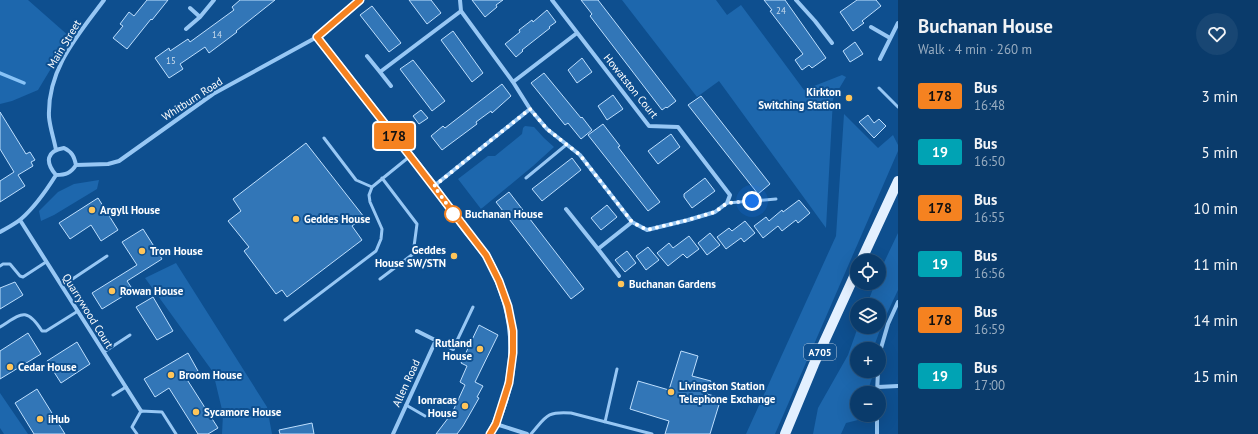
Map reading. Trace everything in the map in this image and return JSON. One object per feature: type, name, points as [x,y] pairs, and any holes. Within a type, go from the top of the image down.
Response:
[{"type":"main road","points":[[360,0],[317,37],[486,255],[499,281],[508,306],[513,331],[513,353],[509,383],[496,424],[490,434]]},
{"type":"main road","points":[[864,254],[898,181]]},
{"type":"main road","name":"A705","points":[[785,434],[814,364],[850,285]]},
{"type":"street","name":"Main Street","points":[[56,150],[49,118],[50,97],[56,74],[61,61],[80,31],[104,0]]},
{"type":"street","points":[[186,29],[200,17],[214,0]]},
{"type":"street","points":[[460,0],[461,11],[513,82],[530,109],[547,129],[580,155],[632,222],[647,230],[658,228],[715,212],[727,203]]},
{"type":"street","name":"Howatston Court","points":[[552,0],[649,126],[678,127],[730,195],[727,203]]},
{"type":"street","points":[[796,0],[832,43]]},
{"type":"street","points":[[190,8],[200,17]]},
{"type":"street","points":[[380,72],[461,11]]},
{"type":"street","points":[[880,59],[898,23]]},
{"type":"street","points":[[871,27],[890,38]]},
{"type":"street","points":[[513,82],[577,33]]},
{"type":"street","name":"Whitburn Road","points":[[76,165],[108,164],[119,161],[213,94],[317,37]]},
{"type":"street","points":[[367,56],[391,86]]},
{"type":"street","points":[[434,186],[530,109]]},
{"type":"street","points":[[64,148],[71,152],[75,158],[76,165],[72,171],[64,175],[56,174],[51,168],[48,162],[51,154],[56,150],[64,148]]},
{"type":"street","points":[[0,232],[20,220],[29,212],[43,195],[56,174]]},
{"type":"street","points":[[566,209],[619,276]]},
{"type":"street","name":"Quarrywood Court","points":[[20,220],[141,411]]},
{"type":"street","points":[[598,248],[632,222]]},
{"type":"street","points":[[883,342],[888,324],[898,302]]},
{"type":"street","points":[[417,331],[453,349]]},
{"type":"street","name":"Allen Road","points":[[393,434],[436,340]]},
{"type":"street","points":[[886,387],[898,386]]},
{"type":"street","points":[[877,422],[877,434]]},
{"type":"street","points":[[496,424],[527,434]]},
{"type":"lane","points":[[879,88],[898,107]]},
{"type":"lane","points":[[324,138],[356,180],[372,187]]},
{"type":"lane","points":[[526,178],[566,145]]},
{"type":"lane","points":[[285,320],[376,251],[381,239],[382,229],[370,202],[369,195],[372,187],[410,156]]},
{"type":"lane","points":[[380,279],[413,254],[417,224],[382,178]]},
{"type":"lane","points":[[727,203],[776,199]]},
{"type":"lane","points":[[62,286],[107,256]]},
{"type":"lane","points":[[0,266],[10,264],[20,276],[23,277],[46,262]]},
{"type":"lane","points":[[453,349],[473,307]]},
{"type":"lane","points":[[0,327],[20,315],[26,314],[32,317],[42,330],[46,331],[78,311]]},
{"type":"lane","points":[[104,352],[130,335]]},
{"type":"lane","points":[[605,422],[617,369]]},
{"type":"lane","points":[[112,395],[126,387]]},
{"type":"lane","points":[[406,405],[425,416]]},
{"type":"lane","points":[[136,434],[132,427],[141,411],[162,412],[176,434]]},
{"type":"lane","points":[[531,434],[549,414],[559,412],[570,413],[652,434]]},
{"type":"shaded area","points":[[0,0],[28,0],[70,37],[38,90],[12,101],[0,104]]},
{"type":"shaded area","points":[[622,0],[716,0],[727,15],[741,5],[804,90],[842,75],[846,77],[833,99],[826,228],[719,81],[697,97]]},
{"type":"shaded area","points":[[844,114],[878,148],[893,135],[898,145],[898,151],[853,254],[850,254],[850,261],[775,434],[746,434],[836,236]]},
{"type":"shaded area","points":[[525,126],[534,127],[554,147],[481,209],[458,179],[488,156],[495,156],[522,134]]},
{"type":"shaded area","points":[[99,180],[97,189],[54,215],[41,221],[39,211],[58,192],[74,184]]},
{"type":"shaded area","points":[[898,233],[898,290],[886,316],[886,298],[870,298],[872,290],[886,290],[886,258]]},
{"type":"shaded area","points":[[176,263],[267,407],[272,434],[222,434],[223,414],[213,372],[145,278]]},
{"type":"shaded area","points":[[856,334],[879,334],[876,342],[853,342]]},
{"type":"shaded area","points":[[850,349],[850,378],[872,378],[869,386],[850,386],[850,422],[846,423],[841,434],[813,434],[818,408]]},
{"type":"shaded area","points":[[0,393],[28,434],[4,434],[0,428]]},
{"type":"building","points":[[147,0],[168,0],[127,49],[113,38],[123,26],[120,24],[129,12],[134,16]]},
{"type":"building","points":[[240,0],[275,0],[209,53],[205,47],[180,64],[183,69],[169,78],[155,58],[169,48],[170,51],[188,39],[190,42],[234,10],[232,7]]},
{"type":"building","points":[[409,0],[431,0],[441,13],[427,24]]},
{"type":"building","points":[[472,0],[503,0],[485,17]]},
{"type":"building","points":[[581,0],[598,0],[676,101],[662,110],[590,16],[592,14]]},
{"type":"building","points":[[764,0],[785,0],[826,58],[812,68],[809,65],[802,70],[795,60],[803,54],[770,11],[772,10]]},
{"type":"building","points":[[857,0],[876,0],[881,6],[862,21],[864,23],[853,31],[840,12]]},
{"type":"building","points":[[372,6],[401,43],[389,52],[360,15]]},
{"type":"building","points":[[547,10],[556,22],[522,50],[523,51],[516,57],[505,44],[520,32],[519,30],[532,20],[533,22]]},
{"type":"building","points":[[453,31],[483,73],[472,82],[441,40]]},
{"type":"building","points":[[855,42],[863,54],[850,62],[843,51]]},
{"type":"building","points":[[582,58],[592,72],[577,83],[568,70]]},
{"type":"building","points":[[413,60],[445,101],[432,111],[400,69]]},
{"type":"building","points":[[544,73],[592,130],[581,139],[568,123],[565,125],[531,83]]},
{"type":"building","points":[[502,84],[511,96],[492,113],[491,111],[476,122],[477,124],[442,150],[431,136],[443,126],[445,128]]},
{"type":"building","points":[[613,95],[623,109],[607,120],[598,106]]},
{"type":"building","points":[[701,96],[770,184],[758,194],[688,105]]},
{"type":"building","points":[[421,110],[428,118],[419,124],[413,116]]},
{"type":"building","points":[[0,112],[26,154],[30,152],[35,160],[31,162],[33,166],[18,175],[25,186],[0,202],[0,181],[14,172],[0,149]]},
{"type":"building","points":[[868,115],[874,123],[879,119],[886,126],[874,138],[859,122]]},
{"type":"building","points":[[603,124],[620,146],[618,147],[660,202],[648,211],[588,135]]},
{"type":"building","points":[[671,134],[680,147],[658,164],[648,151]]},
{"type":"building","name":"Geddes House","points":[[306,143],[364,217],[352,226],[362,240],[287,297],[282,290],[276,294],[244,251],[249,247],[228,221],[241,211],[233,199]]},
{"type":"building","points":[[572,158],[581,170],[542,201],[532,189]]},
{"type":"building","points":[[705,178],[715,191],[692,208],[684,197],[684,194]]},
{"type":"building","points":[[509,192],[584,289],[571,299],[496,202]]},
{"type":"building","name":"Argyll House","points":[[98,198],[118,230],[101,241],[91,225],[70,239],[59,223]]},
{"type":"building","points":[[799,200],[810,213],[798,223],[796,220],[782,231],[778,226],[763,238],[754,226],[766,217],[769,221],[782,210],[783,212]]},
{"type":"building","points":[[607,205],[617,217],[601,230],[591,218]]},
{"type":"building","points":[[745,221],[755,233],[744,242],[741,238],[726,249],[717,237],[729,228],[732,231]]},
{"type":"building","points":[[143,229],[162,259],[127,281],[133,290],[102,309],[92,293],[137,265],[122,242]]},
{"type":"building","points":[[710,233],[720,245],[707,255],[698,243]]},
{"type":"building","points":[[689,236],[699,249],[687,258],[683,254],[668,266],[657,253],[669,243],[673,248]]},
{"type":"building","points":[[648,247],[659,260],[646,270],[636,256]]},
{"type":"building","points":[[627,251],[636,263],[625,272],[615,260]]},
{"type":"building","points":[[15,282],[23,295],[0,309],[0,288]]},
{"type":"building","points":[[153,297],[173,331],[157,340],[136,307]]},
{"type":"building","points":[[479,325],[498,335],[475,382],[483,386],[477,397],[479,398],[457,434],[436,434],[452,413],[465,385],[460,382],[467,366],[461,363]]},
{"type":"building","name":"Cedar House","points":[[28,333],[41,354],[0,379],[0,351]]},
{"type":"building","points":[[77,342],[90,364],[61,383],[47,361]]},
{"type":"building","name":"Livingston Station Telephone Exchange","points":[[681,351],[698,356],[692,376],[711,381],[707,394],[721,398],[710,434],[665,434],[669,421],[630,409],[638,381],[669,390]]},
{"type":"building","points":[[188,353],[198,371],[186,378],[218,428],[208,434],[198,434],[169,388],[155,397],[144,379]]},
{"type":"building","name":"iHub","points":[[37,389],[65,434],[34,434],[15,403]]},
{"type":"building","points":[[312,423],[314,434],[280,434],[279,430]]},
{"type":"waterway","points":[[0,73],[24,83]]},
{"type":"bus line","name":"178","points":[[360,0],[317,37],[486,255],[499,281],[508,306],[513,331],[513,353],[509,383],[496,424],[490,434]]},
{"type":"place","name":"Kirkton Switching Station","points":[[849,98]]},
{"type":"place","name":"Argyll House","points":[[92,210]]},
{"type":"place","name":"Buchanan House","points":[[453,214]]},
{"type":"place","name":"Geddes House","points":[[296,219]]},
{"type":"place","name":"Tron House","points":[[142,251]]},
{"type":"place","name":"Geddes House SW/STN","points":[[454,256]]},
{"type":"place","name":"Buchanan Gardens","points":[[621,284]]},
{"type":"place","name":"Rowan House","points":[[112,291]]},
{"type":"place","name":"Rutland House","points":[[480,349]]},
{"type":"place","name":"Cedar House","points":[[10,367]]},
{"type":"place","name":"Broom House","points":[[171,375]]},
{"type":"place","name":"Livingston Station Telephone Exchange","points":[[671,392]]},
{"type":"place","name":"Ionracas House","points":[[465,406]]},
{"type":"place","name":"Sycamore House","points":[[196,412]]},
{"type":"place","name":"iHub","points":[[40,419]]},
{"type":"route","points":[[453,214],[458,220],[434,186],[530,109],[547,129],[580,155],[632,222],[647,230],[664,227],[715,212],[727,203],[752,201]]}]
